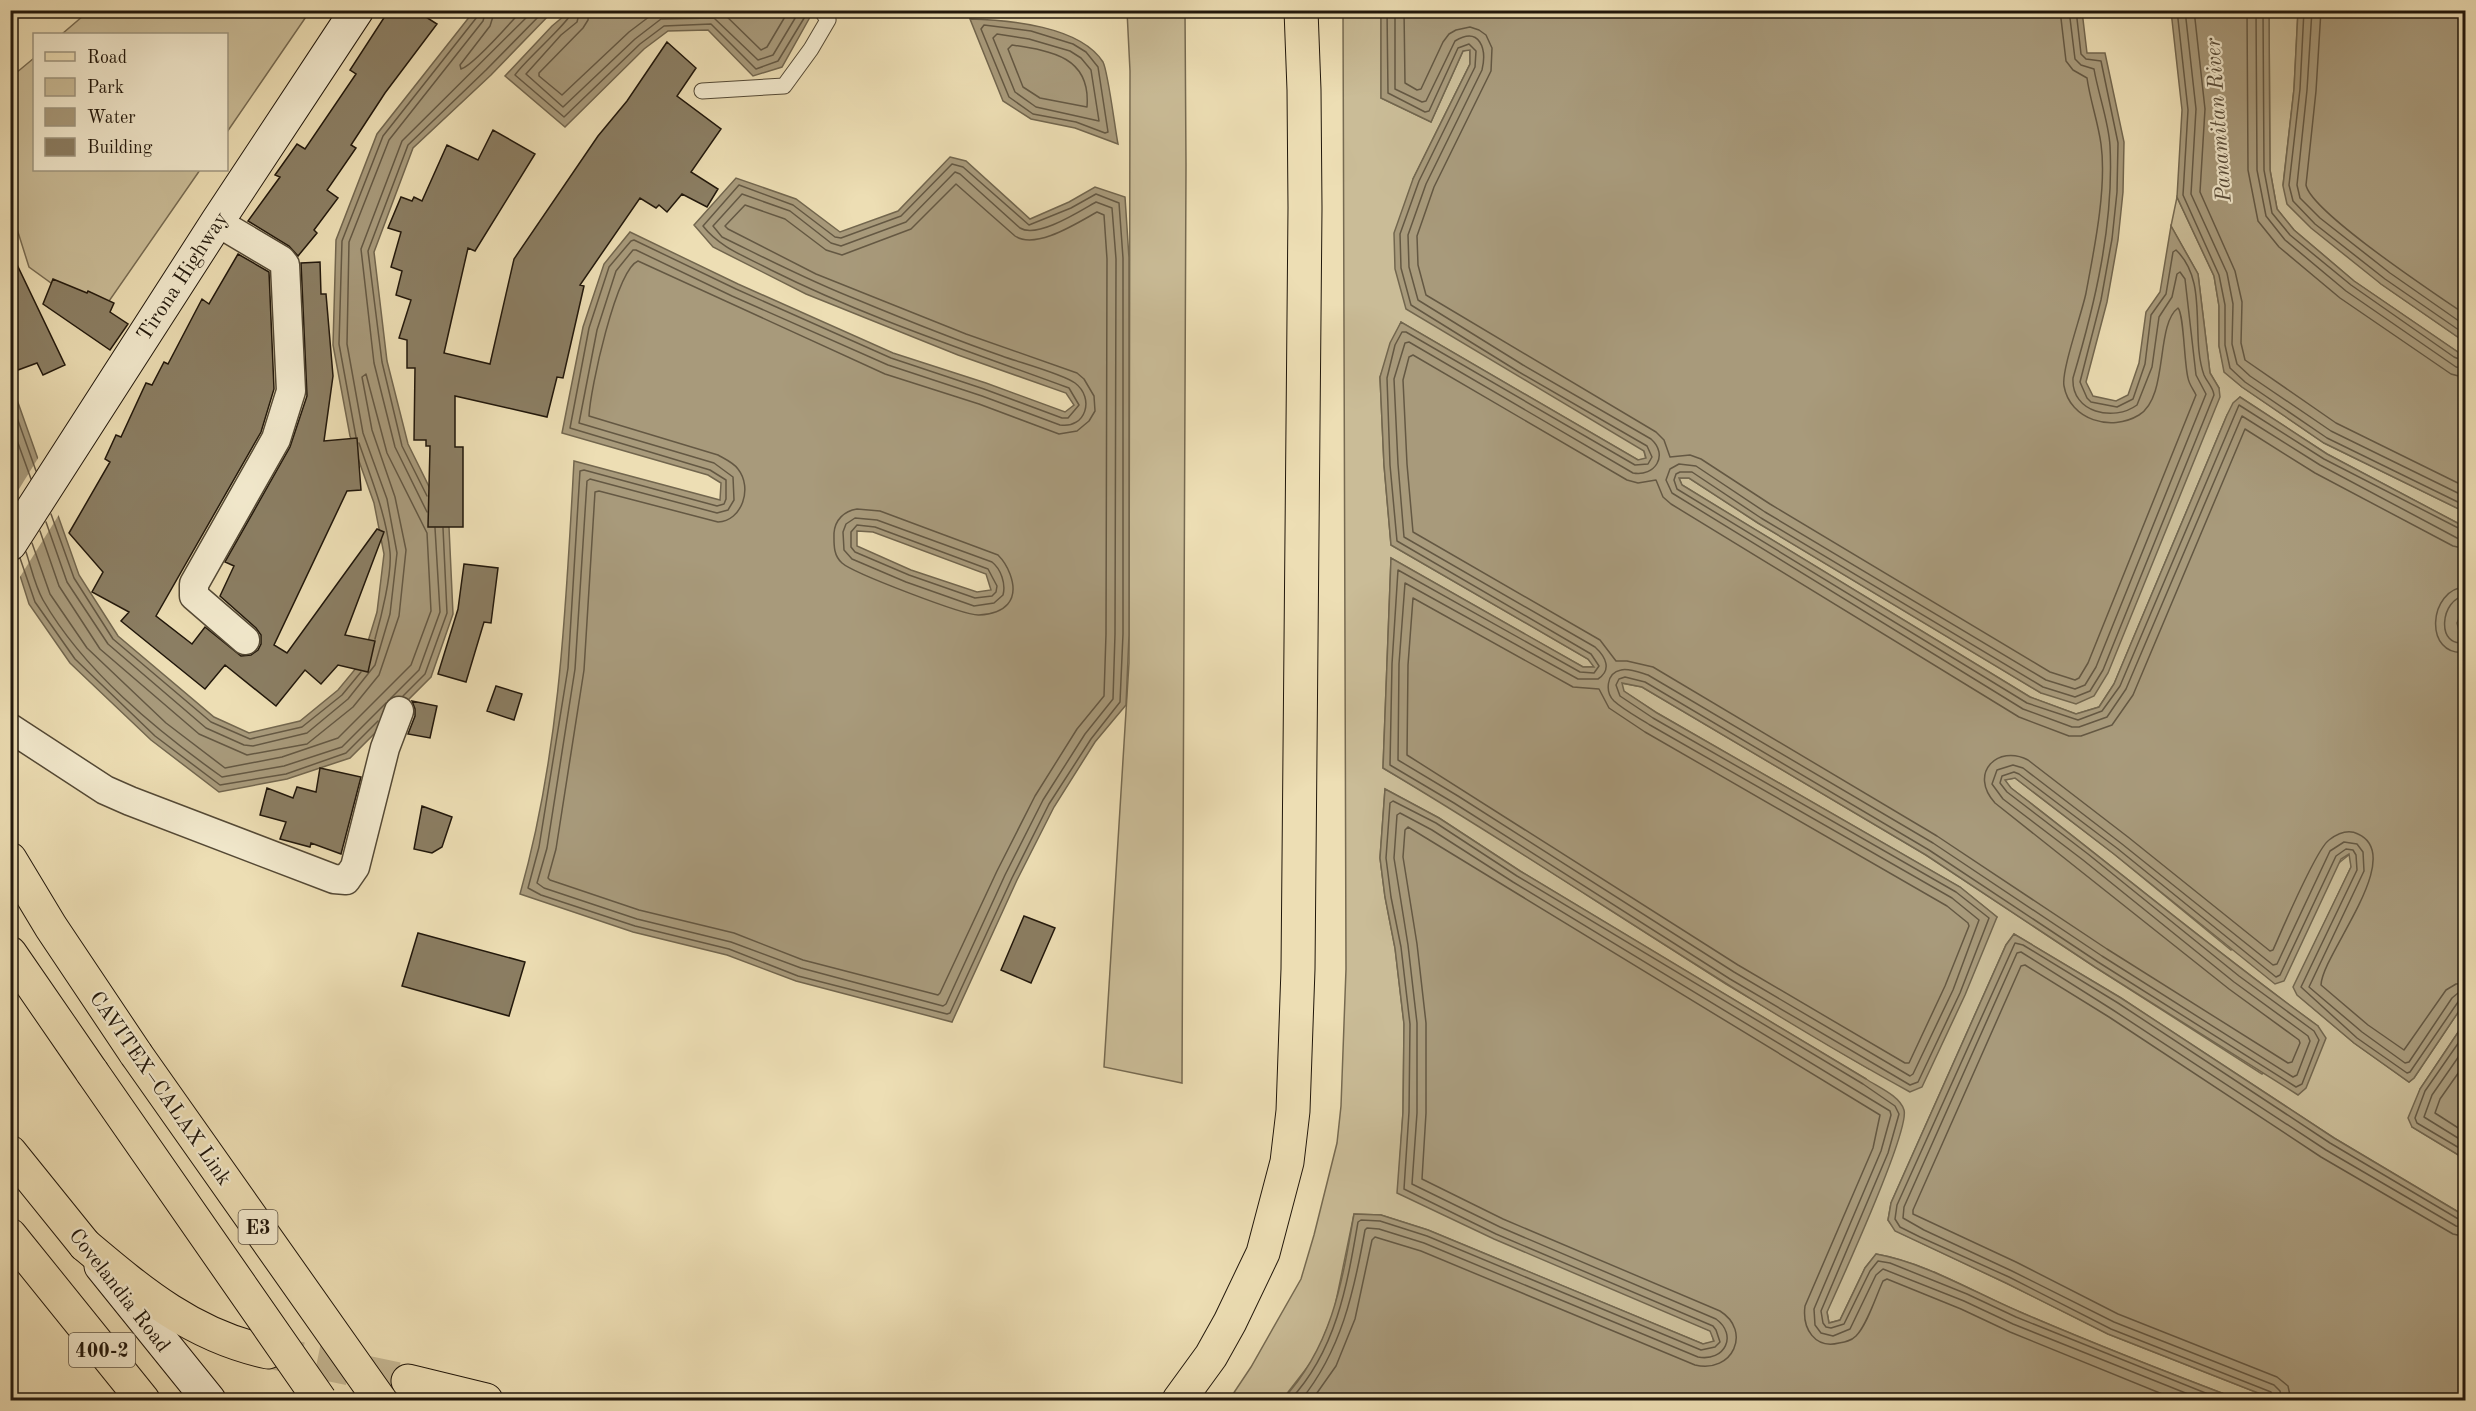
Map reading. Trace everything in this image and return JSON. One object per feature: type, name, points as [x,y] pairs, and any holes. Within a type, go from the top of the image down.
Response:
[{"type":"main road","name":"Tirona Highway","points":[[10,544],[217,222],[357,10]]},
{"type":"main road","points":[[1179,1401],[1211,1356],[1263,1253],[1287,1162],[1293,1111],[1297,981],[1305,208],[1301,10]]},
{"type":"main road","name":"CAVITEX–CALAX Link","points":[[10,860],[51,927],[136,1054],[380,1401]]},
{"type":"main road","name":"E3","points":[[10,953],[320,1401]]},
{"type":"main road","name":"Covelandia Road","points":[[10,1152],[209,1401]]},
{"type":"main road","name":"400-2","points":[[10,1235],[143,1401]]},
{"type":"main road","points":[[85,1245],[152,1299],[195,1326],[235,1344],[268,1352]]},
{"type":"main road","points":[[408,1381],[486,1401]]},
{"type":"street","points":[[217,222],[281,260],[285,265],[291,391],[276,439],[194,584],[194,596],[245,640]]},
{"type":"street","points":[[10,728],[105,790],[334,879],[346,880],[355,867],[385,748],[399,711]]},
{"type":"lane","points":[[702,92],[784,86],[811,49],[828,20],[821,10]]},
{"type":"green space","points":[[90,10],[310,10],[228,131],[228,33],[63,33]]},
{"type":"green space","points":[[1127,11],[1185,11],[1182,1083],[1104,1067],[1129,663],[1130,71]]},
{"type":"green space","points":[[1343,11],[1381,11],[1381,98],[1431,122],[1463,51],[1470,49],[1470,64],[1413,179],[1644,451],[1646,459],[1638,460],[1401,322],[1380,377],[1391,545],[1588,659],[1595,667],[1583,667],[1391,558],[1383,768],[1451,808],[1726,984],[1869,1069],[1997,917],[1960,887],[1657,713],[1623,691],[1621,683],[1642,687],[1926,855],[2262,1074],[2318,1026],[2202,938],[2011,788],[2004,780],[2015,778],[2114,854],[2231,950],[2350,854],[2351,867],[2294,987],[2298,995],[2354,1043],[2409,1082],[2414,1078],[2465,1002],[2465,1022],[2420,1089],[2412,1127],[2465,1159],[2465,1216],[2334,1138],[2121,998],[2014,934],[2006,945],[1891,1203],[1888,1220],[1896,1231],[2108,1334],[2276,1400],[2240,1400],[2047,1324],[1932,1271],[1876,1254],[1865,1268],[1840,1320],[1829,1323],[1827,1312],[1866,1079],[1520,871],[1439,818],[1385,789],[1380,858],[1395,948],[1404,1024],[1403,1112],[1398,1193],[1711,1331],[1714,1342],[1703,1344],[1428,1230],[1381,1215],[1354,1214],[1334,1311],[1316,1356],[1282,1400],[1229,1400],[1251,1367],[1301,1279],[1337,1143],[1341,1106],[1346,969]]},
{"type":"green space","points":[[2269,11],[2298,11],[2294,89],[2283,185],[2381,284],[2465,342],[2465,357],[2354,281],[2294,230],[2277,209],[2270,170]]},
{"type":"green space","points":[[33,59],[33,171],[199,171],[98,317],[29,267],[11,210],[10,78]]},
{"type":"green space","points":[[2177,197],[2214,276],[2219,306],[2219,346],[2225,372],[2242,387],[2324,443],[2465,512],[2465,527],[2327,454],[2240,397],[2227,415],[2114,684],[2099,707],[2076,714],[2030,697],[1682,485],[1679,478],[1689,478],[1758,523],[2041,693],[2219,388],[2210,373],[2198,274],[2171,226]]},
{"type":"water","points":[[814,10],[782,67],[753,76],[708,30],[668,31],[644,49],[565,127],[505,76],[552,26],[570,11]]},
{"type":"water","points":[[474,11],[553,11],[491,75],[413,148],[374,252],[387,361],[408,444],[449,527],[453,614],[431,677],[350,758],[287,779],[219,792],[151,740],[70,663],[29,604],[11,547],[10,380],[79,575],[118,636],[214,717],[249,733],[300,721],[338,690],[362,661],[377,612],[384,554],[374,503],[350,436],[333,345],[336,240],[377,134]]},
{"type":"water","points":[[1381,11],[2082,11],[2087,53],[2105,53],[2124,142],[2123,192],[2118,240],[2107,302],[2086,382],[2093,396],[2116,401],[2128,395],[2139,363],[2146,312],[2160,292],[2171,226],[2198,274],[2210,373],[2219,388],[2220,397],[2108,673],[2094,696],[2076,704],[2041,693],[1758,523],[1689,478],[1679,478],[1682,485],[2030,697],[2076,714],[2099,707],[2114,684],[2227,415],[2233,403],[2240,397],[2327,454],[2465,527],[2465,604],[2457,623],[2459,630],[2466,627],[2465,1002],[2414,1078],[2409,1082],[2354,1043],[2297,995],[2293,987],[2351,867],[2349,854],[2341,859],[2284,981],[2275,984],[2114,854],[2015,778],[2005,780],[2011,788],[2318,1026],[2326,1038],[2306,1088],[2298,1095],[2095,967],[1926,855],[1642,687],[1622,683],[1624,691],[1657,713],[1960,887],[1997,917],[1965,995],[1922,1087],[1910,1092],[1710,974],[1515,849],[1383,768],[1391,558],[1583,667],[1594,667],[1588,659],[1391,545],[1380,377],[1390,343],[1401,322],[1638,460],[1646,458],[1644,451],[1406,309],[1395,269],[1394,233],[1413,179],[1470,64],[1470,50],[1463,51],[1431,122],[1381,98]]},
{"type":"water","name":"Panamitan River","points":[[2171,11],[2269,11],[2270,170],[2277,209],[2294,230],[2354,281],[2465,357],[2465,512],[2324,443],[2242,387],[2224,372],[2219,346],[2219,306],[2214,276],[2177,197],[2182,110]]},
{"type":"water","points":[[2298,11],[2465,11],[2465,342],[2381,284],[2311,228],[2287,204],[2283,186],[2294,89]]},
{"type":"water","points":[[970,19],[1042,27],[1078,40],[1092,50],[1105,67],[1118,144],[1075,128],[1031,119],[1003,101]]},
{"type":"water","points":[[950,157],[966,161],[1030,219],[1069,202],[1095,187],[1125,197],[1129,258],[1129,635],[1126,705],[1095,742],[1054,807],[1017,880],[952,1022],[796,981],[727,955],[633,932],[520,894],[533,841],[553,733],[564,625],[574,461],[720,500],[721,483],[708,475],[562,433],[583,327],[604,264],[630,232],[738,284],[893,353],[1065,412],[1074,405],[1066,393],[958,355],[806,294],[713,247],[694,225],[736,178],[796,199],[840,232],[898,211]],"holes":[[[857,531],[873,532],[986,574],[991,590],[977,592],[911,570],[857,546]]]},
{"type":"water","points":[[1385,789],[1439,818],[1520,871],[1898,1100],[1904,1110],[1903,1124],[1873,1208],[1827,1312],[1829,1323],[1840,1320],[1865,1268],[1876,1254],[1931,1271],[2047,1324],[2240,1400],[1282,1400],[1299,1380],[1324,1336],[1345,1265],[1354,1214],[1381,1215],[1428,1230],[1703,1344],[1714,1341],[1710,1331],[1494,1239],[1397,1193],[1403,1112],[1404,1024],[1395,948],[1380,858]]},
{"type":"water","points":[[2014,934],[2121,998],[2334,1138],[2465,1216],[2465,1400],[2276,1400],[2108,1334],[1895,1231],[1888,1220],[1891,1203],[2006,945]]},
{"type":"water","points":[[2465,1022],[2465,1159],[2412,1127],[2408,1118],[2420,1089]]},
{"type":"pier","points":[[40,455],[60,513],[18,580],[10,557],[11,502]]},
{"type":"building","points":[[389,10],[415,10],[437,24],[385,93],[351,145],[356,148],[327,190],[338,198],[314,230],[317,233],[298,256],[289,246],[248,221],[280,177],[275,175],[297,144],[305,149],[356,74],[350,70]]},
{"type":"building","points":[[667,42],[696,68],[677,96],[721,129],[691,172],[718,189],[707,207],[682,194],[667,212],[659,205],[656,208],[640,198],[580,285],[584,286],[563,378],[557,377],[547,417],[455,396],[455,447],[463,447],[463,527],[428,527],[430,446],[426,446],[426,440],[414,440],[415,368],[407,368],[407,340],[399,338],[411,300],[396,295],[402,271],[391,267],[401,232],[388,228],[401,197],[412,201],[414,197],[422,201],[447,145],[478,160],[493,130],[535,154],[475,251],[468,248],[444,353],[490,364],[514,259],[598,136],[627,101]]},
{"type":"building","points":[[10,250],[65,365],[43,375],[37,363],[18,370],[10,353]]},
{"type":"building","points":[[238,254],[269,272],[274,389],[261,432],[156,616],[192,644],[205,627],[241,656],[251,655],[258,650],[261,644],[261,635],[256,628],[220,596],[234,566],[225,562],[290,447],[307,396],[301,263],[320,262],[321,294],[326,294],[333,376],[324,441],[357,438],[361,490],[347,491],[274,645],[287,653],[377,529],[384,532],[345,635],[375,641],[368,672],[338,665],[321,684],[305,670],[276,706],[225,665],[205,689],[121,621],[129,612],[92,592],[103,572],[69,533],[110,462],[105,459],[116,435],[121,437],[146,383],[152,385],[164,362],[168,364],[202,299],[209,304]]},
{"type":"building","points":[[53,279],[114,303],[110,312],[128,324],[110,350],[43,304]]},
{"type":"building","points":[[464,564],[498,568],[491,623],[484,622],[466,682],[438,674],[458,609]]},
{"type":"building","points":[[496,686],[522,694],[514,720],[487,711]]},
{"type":"building","points":[[412,701],[437,706],[430,738],[408,734],[415,716]]},
{"type":"building","points":[[320,768],[361,777],[341,854],[311,843],[310,847],[280,839],[286,822],[260,815],[267,788],[293,798],[297,787],[316,792]]},
{"type":"building","points":[[422,806],[452,817],[442,847],[432,853],[414,849]]},
{"type":"building","points":[[1024,916],[1055,928],[1031,983],[1001,970]]},
{"type":"building","points":[[418,933],[525,962],[509,1016],[402,986]]},
{"type":"tunnel","points":[[269,1352],[408,1381]]}]
